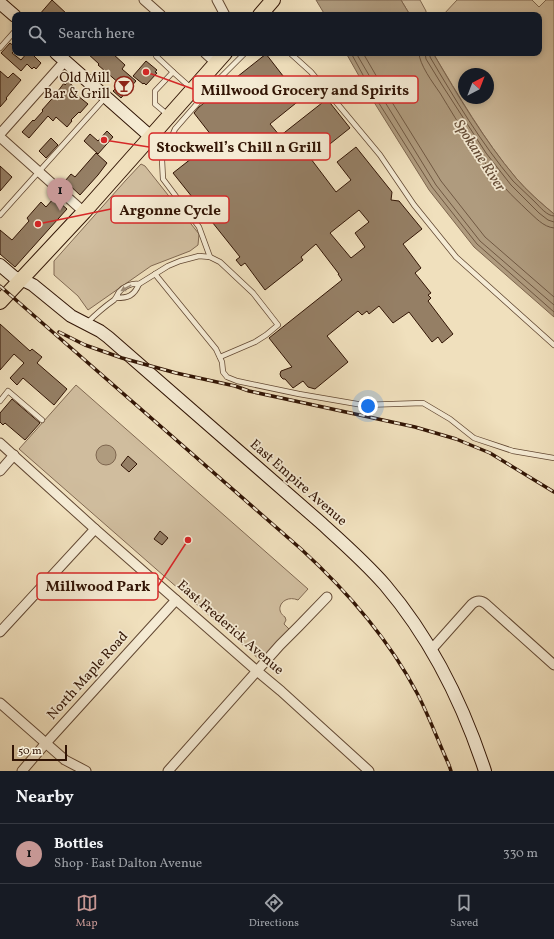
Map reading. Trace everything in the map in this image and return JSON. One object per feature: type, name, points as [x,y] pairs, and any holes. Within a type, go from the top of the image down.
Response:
[{"type":"main road","points":[[263,12],[273,0]]},
{"type":"main road","points":[[0,302],[84,212],[221,58]]},
{"type":"street","points":[[144,0],[158,12]]},
{"type":"street","points":[[217,0],[223,12]]},
{"type":"street","points":[[0,3],[12,13]]},
{"type":"street","points":[[0,134],[61,57],[151,137]]},
{"type":"street","points":[[0,137],[84,212]]},
{"type":"street","name":"East Empire Avenue","points":[[0,265],[12,275],[33,285],[66,312],[108,337],[351,550],[377,576],[415,624],[449,681],[471,731],[484,771]]},
{"type":"street","name":"East Frederick Avenue","points":[[0,443],[95,529],[281,691],[369,771]]},
{"type":"street","points":[[0,471],[14,455]]},
{"type":"street","points":[[0,632],[95,529]]},
{"type":"street","points":[[168,771],[280,645],[327,597]]},
{"type":"street","name":"North Maple Road","points":[[22,771],[176,600]]},
{"type":"street","points":[[430,650],[472,604],[479,600],[486,604],[554,665]]},
{"type":"street","points":[[0,703],[65,760],[86,771]]},
{"type":"lane","points":[[0,48],[12,34]]},
{"type":"lane","points":[[156,56],[193,90]]},
{"type":"lane","points":[[210,257],[199,227],[163,179],[162,160],[175,129],[216,82],[242,56]]},
{"type":"lane","points":[[293,56],[311,72],[380,155],[414,204],[456,257],[554,346]]},
{"type":"lane","points":[[169,116],[155,104],[156,91],[173,72]]},
{"type":"lane","points":[[0,215],[106,97]]},
{"type":"lane","points":[[86,324],[103,307],[116,298],[119,292],[125,287],[139,284],[168,266],[180,261],[199,256],[210,257],[220,262],[253,293],[278,325],[255,342],[220,357]]},
{"type":"lane","points":[[155,274],[216,349],[222,362],[223,372],[227,378],[299,394],[363,405],[423,403],[450,419],[474,438],[513,451],[554,458]]},
{"type":"lane","points":[[116,298],[126,298],[136,292],[139,284]]},
{"type":"lane","points":[[0,401],[8,391],[42,420]]},
{"type":"shaded area","points":[[401,0],[420,0],[426,11],[426,12],[408,12]]},
{"type":"shaded area","points":[[457,0],[532,0],[539,7],[546,0],[554,0],[554,214],[525,188],[493,148],[464,104],[494,104],[494,68],[458,68],[458,94],[435,56],[542,56],[542,12],[446,12]]},
{"type":"shaded area","points":[[141,164],[145,166],[199,234],[198,245],[190,251],[151,266],[88,310],[78,296],[54,275],[54,261]]},
{"type":"shaded area","points":[[76,385],[308,589],[298,600],[288,599],[282,603],[280,610],[286,620],[284,624],[290,630],[260,660],[19,449]]},
{"type":"water","points":[[316,0],[401,0],[408,12],[323,12]]},
{"type":"water","name":"Spokane River","points":[[348,56],[435,56],[458,95],[458,104],[464,104],[493,148],[516,178],[554,214],[554,317],[474,247],[429,190],[372,99]]},
{"type":"water","points":[[106,445],[113,448],[116,455],[113,462],[106,465],[99,462],[96,455],[99,448]]},
{"type":"building","points":[[52,0],[65,12],[42,12]]},
{"type":"building","points":[[10,43],[12,45],[12,56],[16,56],[21,60],[24,56],[34,56],[41,63],[36,69],[34,67],[32,69],[27,64],[21,71],[1,53]]},
{"type":"building","points":[[90,56],[115,56],[125,65],[122,69],[136,81],[121,98],[113,91],[120,84],[98,65],[99,64]]},
{"type":"building","points":[[263,56],[268,56],[301,99],[270,124],[280,136],[327,99],[350,128],[311,159],[336,192],[351,180],[337,162],[356,147],[392,192],[391,200],[399,201],[422,229],[403,244],[421,268],[415,273],[431,293],[428,295],[431,298],[428,301],[453,334],[442,343],[438,337],[432,342],[409,312],[393,323],[379,306],[369,314],[367,311],[362,315],[358,311],[327,336],[348,362],[315,389],[308,387],[303,381],[293,388],[285,379],[281,377],[280,374],[281,371],[292,367],[269,338],[342,280],[316,244],[301,257],[303,260],[265,290],[245,263],[241,266],[236,260],[240,257],[173,173],[215,140],[194,113],[199,107]],"holes":[[[359,210],[369,222],[355,233],[365,247],[351,258],[330,233]]]},
{"type":"building","points":[[146,61],[157,70],[155,72],[157,73],[146,85],[133,76]]},
{"type":"building","points":[[0,71],[8,78],[13,73],[21,80],[0,107]]},
{"type":"building","points":[[68,82],[73,86],[71,89],[74,91],[73,92],[88,104],[71,120],[72,121],[67,127],[56,117],[53,121],[48,116],[29,138],[22,132],[43,111],[42,110],[64,83],[65,85]]},
{"type":"building","points":[[107,131],[113,137],[98,154],[84,141],[90,134],[98,141]]},
{"type":"building","points":[[51,138],[58,145],[46,158],[39,151]]},
{"type":"building","points":[[96,153],[107,163],[80,195],[65,181],[71,174],[75,177]]},
{"type":"building","points":[[0,166],[12,177],[0,191]]},
{"type":"building","points":[[54,198],[67,209],[15,267],[0,254],[0,230],[12,240],[29,221],[27,218],[41,202],[46,207]]},
{"type":"building","points":[[0,324],[30,351],[32,349],[42,357],[37,363],[67,389],[54,405],[23,378],[17,385],[10,378],[24,363],[14,354],[0,370]]},
{"type":"building","points":[[12,399],[40,423],[25,440],[5,423],[3,425],[0,422],[0,413]]},
{"type":"building","points":[[128,456],[137,464],[129,472],[121,465]]},
{"type":"building","points":[[160,531],[168,538],[162,545],[154,539]]},
{"type":"railway","points":[[0,286],[301,549],[334,581],[380,634],[406,673],[426,711],[451,771]]},
{"type":"railway","points":[[59,332],[85,345],[122,358],[176,373],[235,386],[249,391],[415,427],[456,439],[490,453],[554,492]]},
{"type":"place","name":"Millwood Grocery and Spirits","points":[[146,72]]},
{"type":"place","name":"Old Mill Bar & Grill","points":[[124,86]]},
{"type":"place","name":"Stockwell’s Chill n Grill","points":[[104,140]]},
{"type":"place","name":"Bottles","points":[[60,211]]},
{"type":"place","name":"Argonne Cycle","points":[[38,224]]},
{"type":"place","name":"Millwood Park","points":[[188,540]]}]
